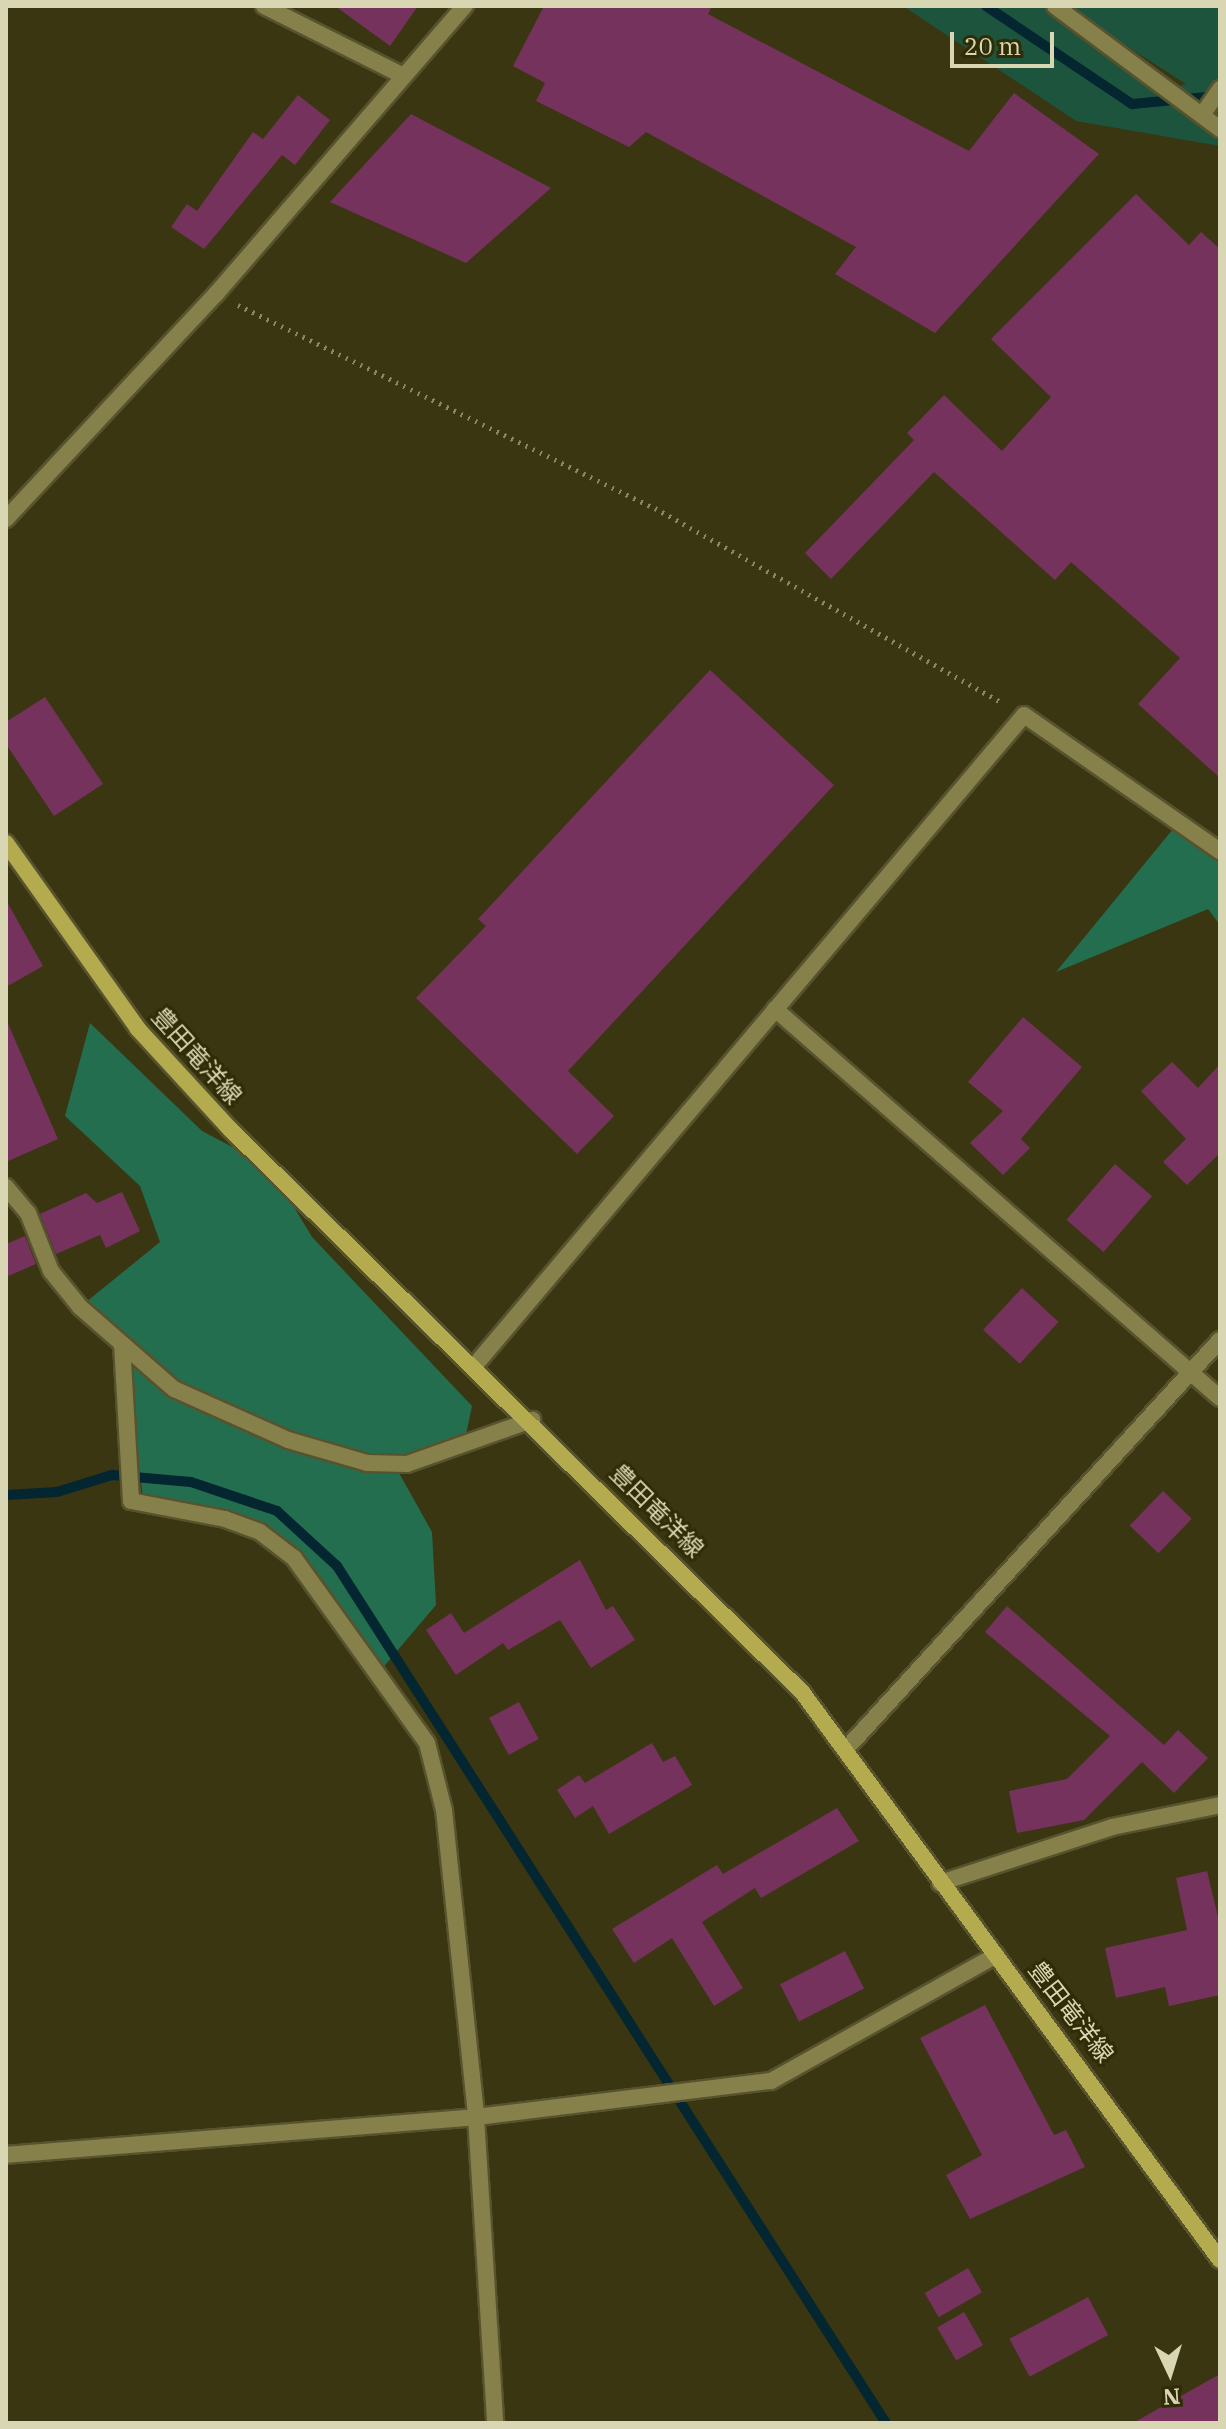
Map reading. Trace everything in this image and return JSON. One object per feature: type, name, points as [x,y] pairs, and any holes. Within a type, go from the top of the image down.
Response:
[{"type":"main road","name":"豊田竜洋線","points":[[6,843],[138,1029],[230,1129],[476,1364],[755,1643],[846,1749],[940,1883],[1220,2260]]},
{"type":"street","points":[[264,6],[402,75]]},
{"type":"street","points":[[6,519],[216,294],[402,75],[465,6]]},
{"type":"street","points":[[1055,6],[1220,129]]},
{"type":"street","points":[[1202,115],[1220,89]]},
{"type":"street","points":[[476,1364],[1024,715],[1220,851]]},
{"type":"street","points":[[775,1009],[1220,1398]]},
{"type":"street","points":[[6,1187],[28,1213],[51,1271],[122,1344],[174,1389],[288,1440],[367,1463],[407,1464],[532,1420]]},
{"type":"street","points":[[846,1749],[1220,1340]]},
{"type":"street","points":[[122,1344],[131,1501],[225,1519],[260,1532],[294,1558],[427,1743],[444,1810],[476,2117],[495,2423]]},
{"type":"street","points":[[940,1883],[1112,1827],[1220,1805]]},
{"type":"street","points":[[6,2155],[476,2117],[771,2081],[996,1955]]},
{"type":"path","points":[[216,294],[655,508],[1024,715]]},
{"type":"green space","points":[[903,6],[1047,6],[1168,89],[1186,84],[1064,6],[1220,6],[1220,146],[1076,121]]},
{"type":"green space","points":[[1173,829],[1220,859],[1220,925],[1208,909],[1056,972]]},
{"type":"green space","points":[[90,1023],[202,1131],[270,1167],[312,1237],[472,1406],[464,1444],[394,1464],[432,1532],[436,1605],[380,1671],[267,1537],[144,1504],[122,1344],[80,1307],[160,1242],[140,1186],[65,1116]]},
{"type":"building","points":[[335,6],[418,6],[390,46]]},
{"type":"building","points":[[544,6],[712,6],[708,14],[969,151],[1014,93],[1099,154],[935,333],[835,274],[856,247],[646,132],[629,147],[536,101],[545,83],[513,66]]},
{"type":"building","points":[[298,95],[330,120],[295,165],[282,155],[204,249],[171,227],[187,204],[197,211],[253,132],[263,139]]},
{"type":"building","points":[[411,114],[551,188],[466,263],[330,202]]},
{"type":"building","points":[[1136,194],[1189,245],[1201,232],[1220,249],[1220,778],[1138,704],[1180,658],[1071,562],[1055,580],[934,472],[831,579],[805,553],[914,440],[907,433],[944,395],[1002,451],[1051,397],[991,339]]},
{"type":"building","points":[[710,670],[834,785],[568,1071],[614,1116],[577,1154],[416,998],[486,926],[478,919]]},
{"type":"building","points":[[45,697],[103,784],[54,816],[6,744],[6,722]]},
{"type":"building","points":[[6,900],[43,966],[6,987]]},
{"type":"building","points":[[1023,1017],[1082,1067],[1021,1139],[1030,1148],[1003,1175],[970,1143],[1003,1111],[968,1082]]},
{"type":"building","points":[[6,1019],[58,1139],[6,1162]]},
{"type":"building","points":[[1172,1062],[1198,1088],[1220,1064],[1220,1153],[1187,1185],[1163,1162],[1186,1139],[1141,1091]]},
{"type":"building","points":[[1115,1164],[1152,1196],[1103,1252],[1066,1220]]},
{"type":"building","points":[[122,1192],[140,1231],[106,1248],[100,1235],[56,1254],[40,1214],[86,1193],[97,1203]]},
{"type":"building","points":[[25,1236],[36,1264],[6,1277],[6,1244]]},
{"type":"building","points":[[1022,1288],[1059,1322],[1020,1364],[983,1330]]},
{"type":"building","points":[[1163,1491],[1192,1519],[1158,1553],[1130,1526]]},
{"type":"building","points":[[580,1560],[606,1610],[613,1606],[635,1640],[591,1668],[560,1620],[508,1650],[503,1643],[456,1675],[426,1630],[451,1613],[464,1633]]},
{"type":"building","points":[[1007,1606],[1164,1745],[1178,1730],[1208,1758],[1174,1793],[1142,1762],[1084,1820],[1017,1833],[1009,1791],[1067,1779],[1110,1736],[985,1632]]},
{"type":"building","points":[[519,1702],[539,1739],[509,1755],[489,1718]]},
{"type":"building","points":[[652,1743],[663,1762],[675,1756],[692,1785],[609,1834],[593,1806],[575,1818],[557,1790],[579,1775],[585,1783]]},
{"type":"building","points":[[837,1808],[859,1841],[761,1898],[755,1888],[702,1922],[743,1988],[714,2006],[672,1938],[634,1963],[612,1929],[717,1865],[723,1874]]},
{"type":"building","points":[[1207,1871],[1220,1925],[1220,1995],[1169,2006],[1165,1987],[1116,1998],[1105,1948],[1187,1930],[1176,1878]]},
{"type":"building","points":[[845,1951],[864,1988],[799,2022],[780,1984]]},
{"type":"building","points":[[985,2005],[1054,2135],[1066,2130],[1085,2167],[970,2219],[946,2175],[982,2155],[920,2038]]},
{"type":"building","points":[[968,2268],[982,2292],[939,2317],[925,2293]]},
{"type":"building","points":[[1088,2297],[1108,2335],[1030,2377],[1009,2339]]},
{"type":"building","points":[[964,2312],[983,2345],[956,2360],[937,2328]]},
{"type":"building","points":[[1220,2374],[1220,2423],[1133,2423]]},
{"type":"waterway","points":[[986,6],[1132,104],[1218,96]]},
{"type":"waterway","points":[[6,1495],[57,1492],[112,1475],[191,1482],[277,1511],[337,1566],[886,2423]]}]
